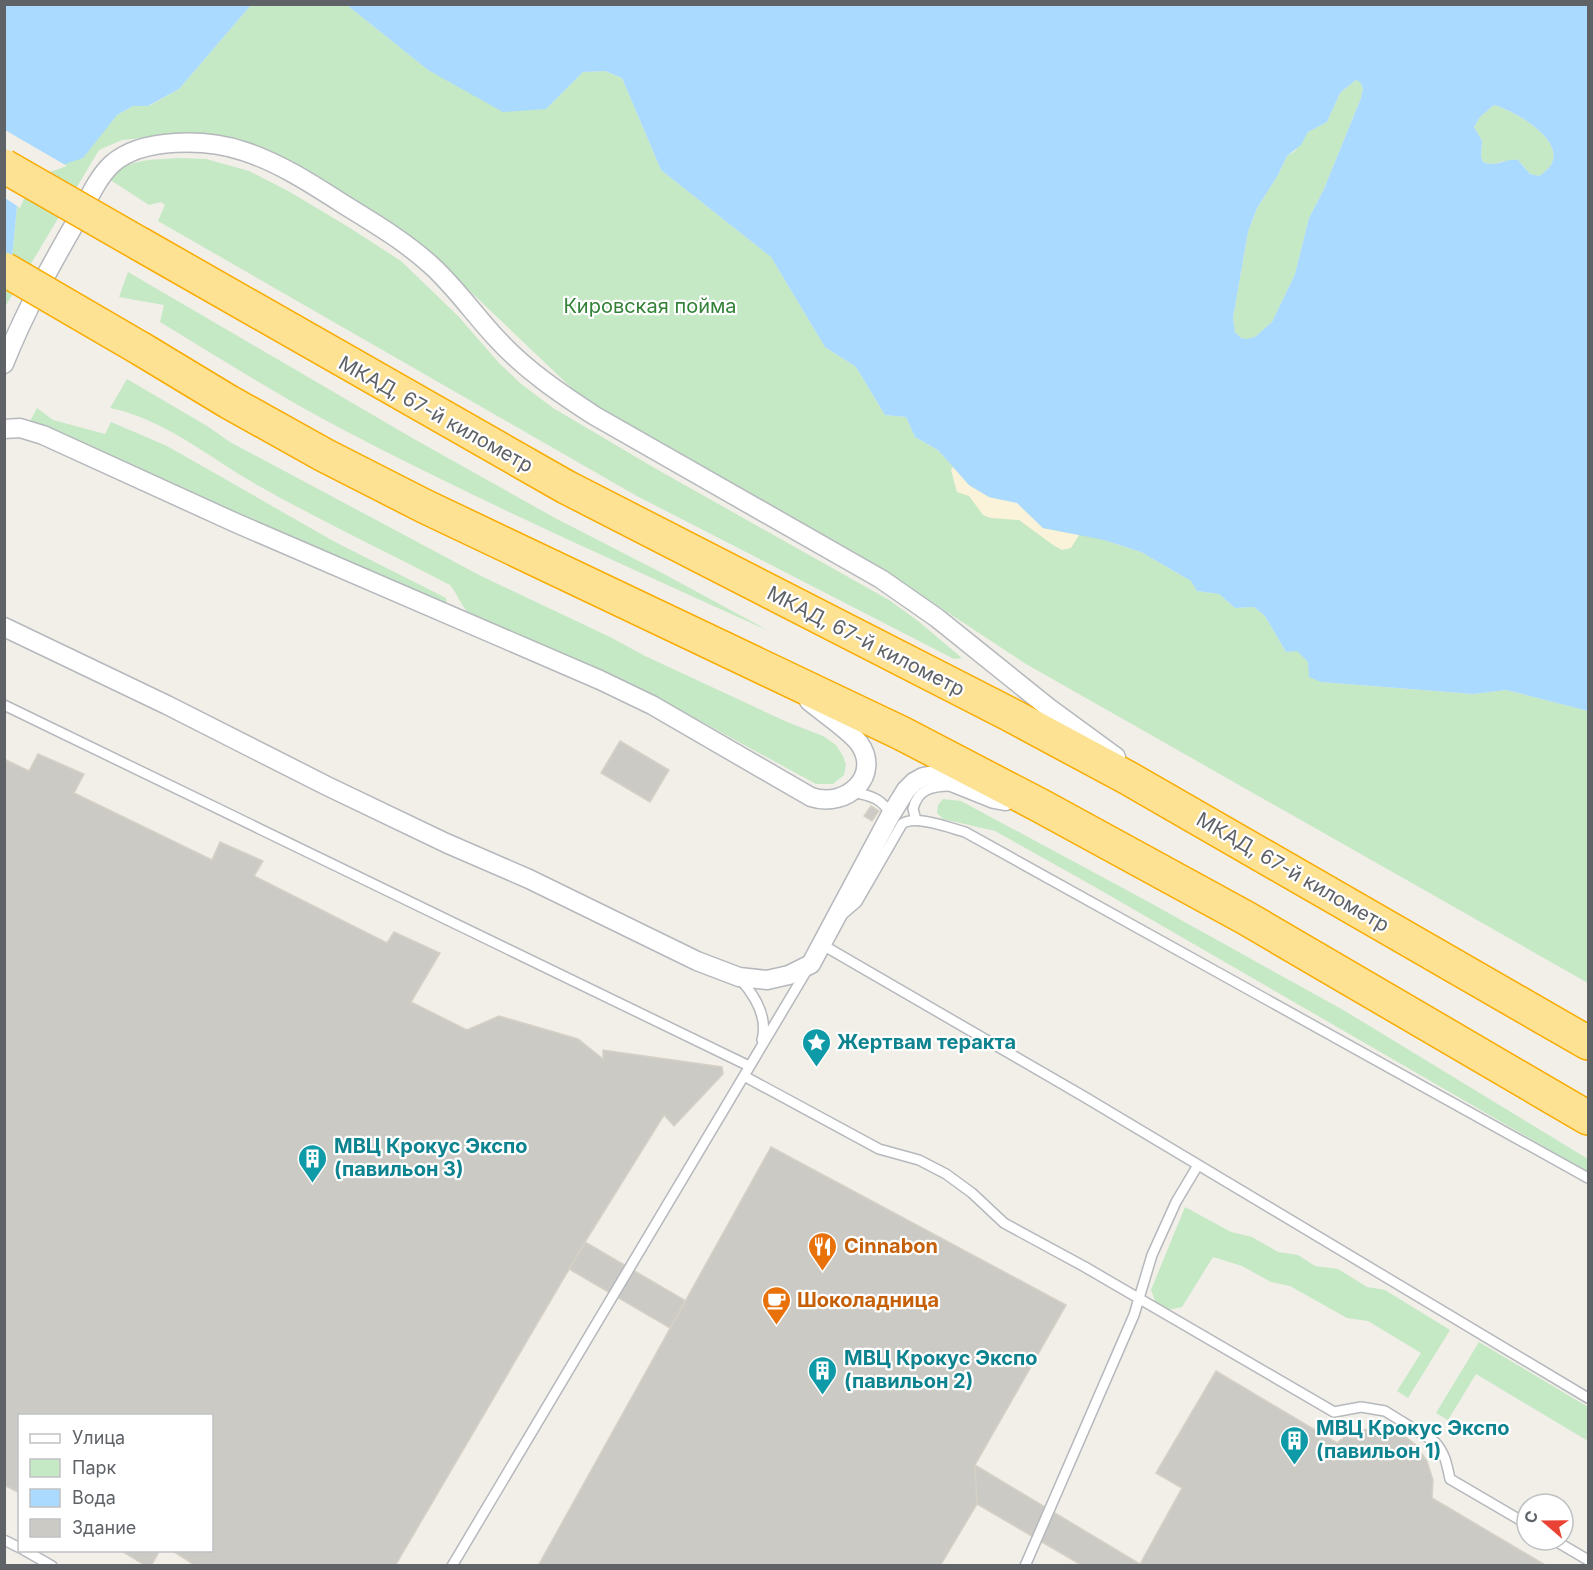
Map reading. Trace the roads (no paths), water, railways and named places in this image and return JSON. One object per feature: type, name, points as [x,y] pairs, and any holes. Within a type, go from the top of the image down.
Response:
[{"type":"highway","name":"МКАД, 67-й километр","points":[[4,166],[566,487],[1009,714],[1128,778],[1588,1043]]},
{"type":"highway","points":[[4,269],[229,402],[324,455],[424,506],[901,733],[1041,806],[1246,918],[1588,1118]]},
{"type":"street","points":[[4,364],[46,273],[98,182],[112,164],[134,151],[180,143],[219,145],[246,152],[278,166],[324,192],[411,249],[433,267],[461,296],[498,340],[532,372],[564,396],[595,416],[881,579],[937,618],[1049,708],[1254,850]]},
{"type":"street","points":[[4,429],[20,428],[52,439],[236,523],[600,680],[652,705],[811,797],[831,801],[852,792],[861,780],[866,766],[860,744],[772,672]]},
{"type":"street","points":[[4,627],[446,843],[529,879],[697,961],[739,977],[767,980],[789,975],[811,964],[890,816],[906,790],[923,777],[934,776],[994,799],[1041,806]]},
{"type":"lane","points":[[4,705],[749,1066]]},
{"type":"lane","points":[[916,820],[913,809],[925,790],[933,786],[962,786]]},
{"type":"lane","points":[[852,792],[880,801],[887,808],[890,816]]},
{"type":"lane","points":[[831,923],[857,902],[906,820],[916,820],[965,832],[1588,1178]]},
{"type":"lane","points":[[821,944],[1198,1165],[1588,1398]]},
{"type":"lane","points":[[452,1566],[811,964]]},
{"type":"lane","points":[[739,977],[750,990],[762,1019],[764,1033],[758,1051]]},
{"type":"lane","points":[[744,1076],[879,1149],[919,1160],[946,1174],[972,1193],[1004,1223],[1085,1267],[1334,1412],[1361,1407],[1392,1414],[1436,1442],[1446,1460],[1450,1479],[1515,1517]]},
{"type":"lane","points":[[1024,1566],[1134,1315],[1152,1255],[1176,1202],[1198,1165]]},
{"type":"lane","points":[[4,1540],[18,1547]]},
{"type":"lane","points":[[26,1552],[52,1566]]},
{"type":"lane","points":[[1574,1552],[1588,1560]]},
{"type":"water","points":[[5,5],[251,5],[179,89],[148,106],[133,106],[117,115],[83,158],[30,176],[17,206],[12,258],[5,274]]},
{"type":"water","points":[[347,5],[1588,5],[1588,711],[1506,690],[1473,694],[1321,682],[1309,677],[1308,662],[1297,651],[1286,652],[1265,616],[1254,607],[1235,608],[1219,594],[1197,591],[1191,581],[1141,552],[1104,540],[1043,528],[1017,503],[989,497],[969,485],[938,450],[915,437],[906,417],[885,415],[856,367],[825,347],[771,257],[661,170],[622,78],[605,71],[583,72],[546,109],[503,112],[428,70]],"holes":[[[1356,80],[1363,88],[1361,98],[1324,189],[1309,218],[1295,274],[1272,322],[1255,337],[1241,338],[1235,332],[1233,318],[1248,232],[1257,208],[1287,156],[1301,145],[1308,132],[1327,122],[1340,93]],[[1494,105],[1518,115],[1531,124],[1550,144],[1554,155],[1550,166],[1539,176],[1530,174],[1518,160],[1492,164],[1483,162],[1482,141],[1474,127],[1480,117]]]},
{"type":"place","name":"Жертвам теракта","points":[[816,1068]]},
{"type":"place","name":"МВЦ Крокус Экспо (павильон 3)","points":[[313,1184]]},
{"type":"place","name":"Cinnabon","points":[[823,1272]]},
{"type":"place","name":"Шоколадница","points":[[776,1326]]},
{"type":"place","name":"МВЦ Крокус Экспо (павильон 2)","points":[[823,1396]]},
{"type":"place","name":"МВЦ Крокус Экспо (павильон 1)","points":[[1295,1466]]},
{"type":"park label","name":"Кировская пойма","points":[[650,306]]}]
